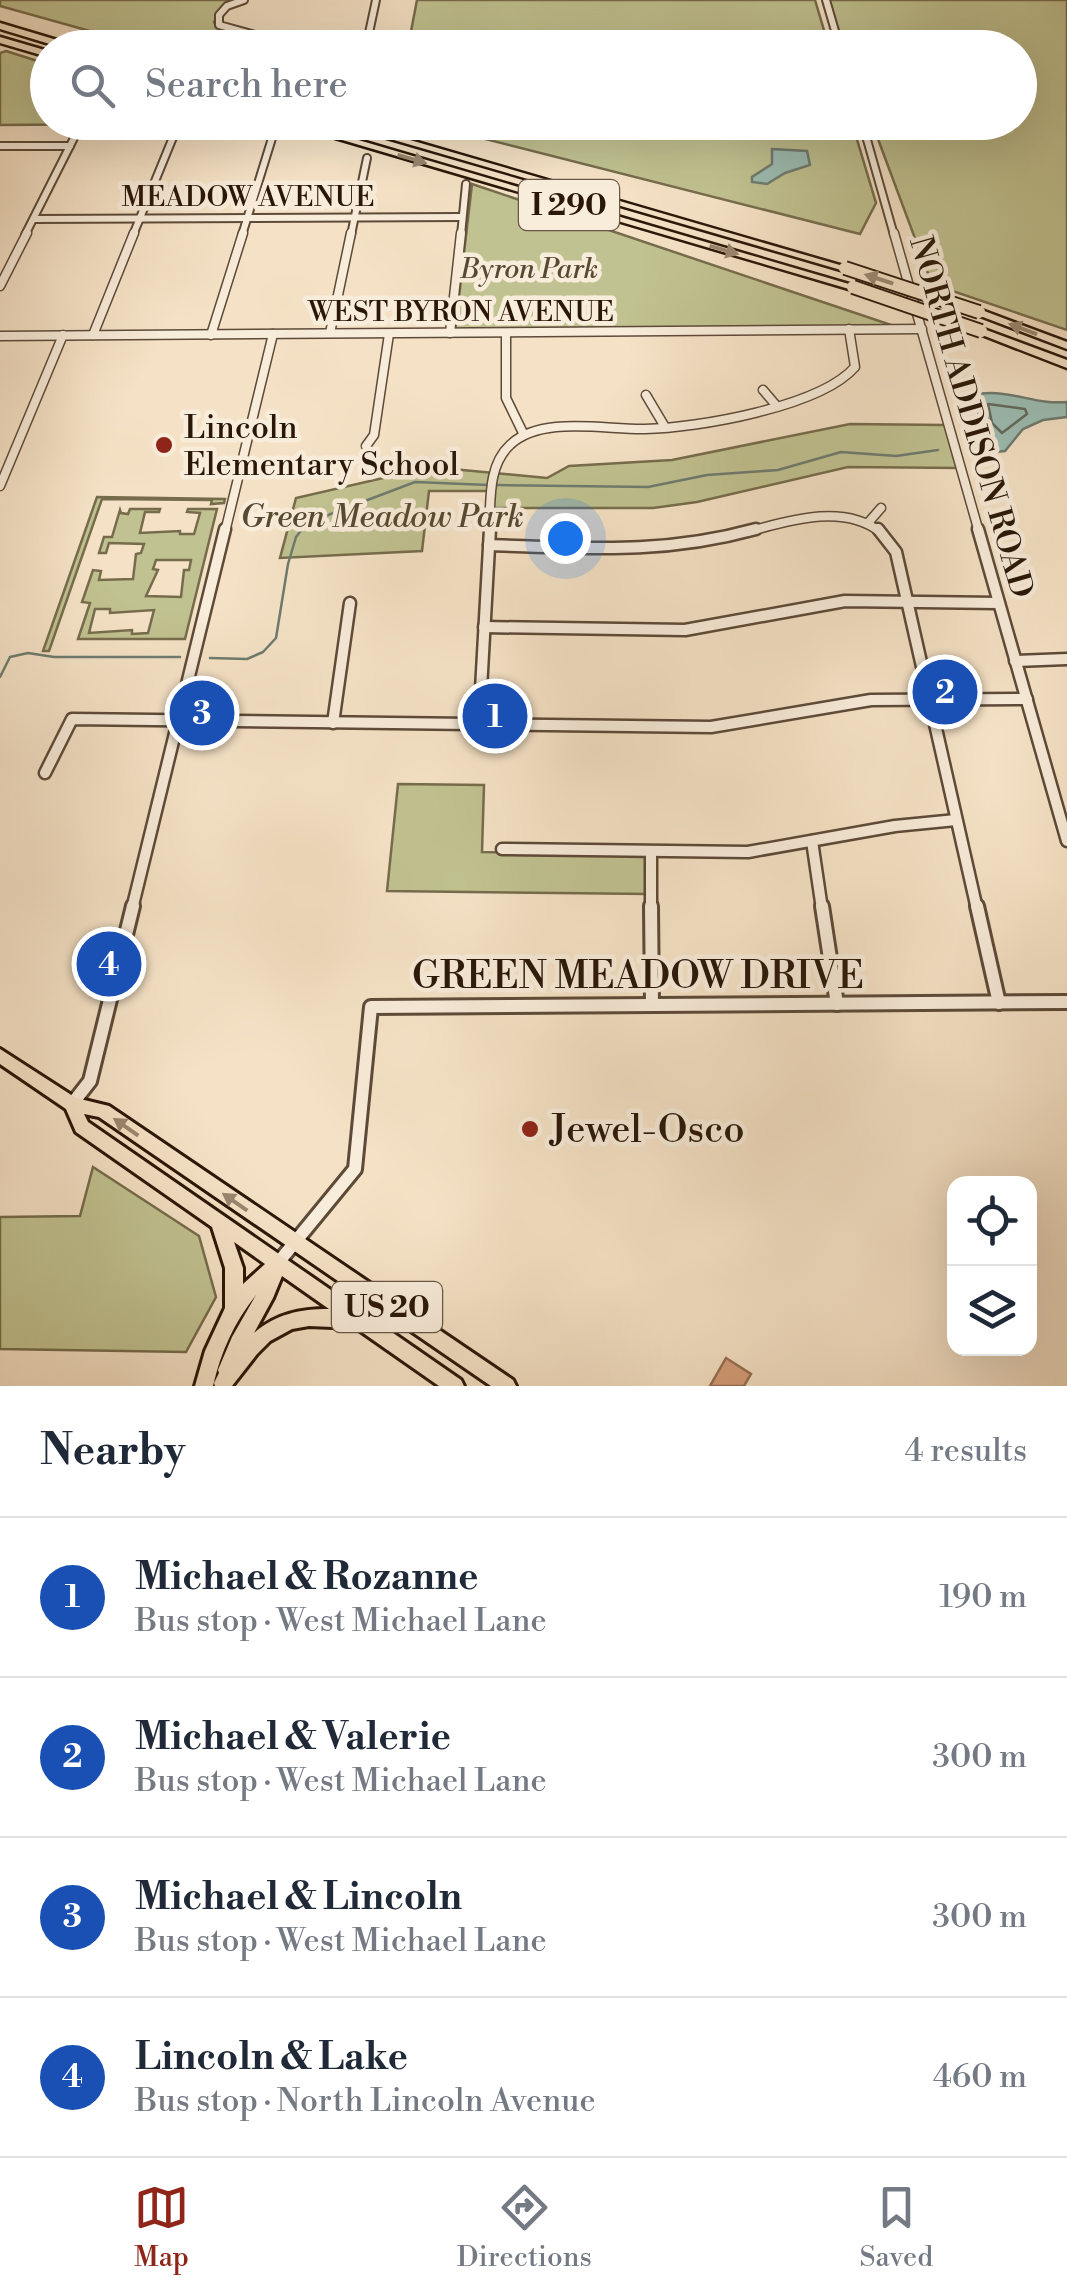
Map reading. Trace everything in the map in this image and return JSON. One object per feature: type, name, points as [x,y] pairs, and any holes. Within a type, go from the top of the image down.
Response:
[{"type":"highway","points":[[0,26],[30,35]]},
{"type":"highway","points":[[0,40],[30,49]]},
{"type":"highway","name":"I 290","points":[[347,140],[852,287],[1067,364]]},
{"type":"highway","name":"I 290","points":[[399,140],[845,268],[1067,346]]},
{"type":"main road","name":"US 20","points":[[0,1056],[72,1104],[103,1111],[507,1386]]},
{"type":"main road","name":"US 20","points":[[72,1104],[82,1126],[276,1265],[455,1386]]},
{"type":"main road","points":[[217,1385],[234,1310],[234,1268],[220,1225]]},
{"type":"main road","points":[[234,1310],[255,1280],[276,1265]]},
{"type":"main road","points":[[217,1385],[244,1327],[271,1288],[276,1265]]},
{"type":"main road","points":[[217,1385],[259,1337],[284,1320],[323,1315],[357,1320]]},
{"type":"street","points":[[238,30],[220,25],[219,15],[227,6],[244,0]]},
{"type":"street","points":[[370,30],[376,0]]},
{"type":"street","points":[[826,0],[835,30]]},
{"type":"street","points":[[0,286],[74,140]]},
{"type":"street","points":[[93,335],[172,140]]},
{"type":"street","points":[[211,335],[272,140]]},
{"type":"street","name":"NORTH ADDISON ROAD","points":[[867,140],[1067,841]]},
{"type":"street","points":[[0,146],[70,146]]},
{"type":"street","points":[[330,333],[367,158]]},
{"type":"street","points":[[450,334],[466,184]]},
{"type":"street","name":"MEADOW AVENUE","points":[[34,220],[462,217]]},
{"type":"street","name":"WEST BYRON AVENUE","points":[[0,336],[922,329]]},
{"type":"street","points":[[479,725],[492,485],[499,456],[524,435],[665,427],[815,396],[848,378],[856,361],[848,330]]},
{"type":"street","points":[[506,333],[506,398],[524,435]]},
{"type":"street","points":[[72,1104],[90,1081],[273,334]]},
{"type":"street","points":[[366,446],[374,435],[389,334]]},
{"type":"street","points":[[0,486],[62,335]]},
{"type":"street","points":[[848,378],[860,384]]},
{"type":"street","points":[[763,390],[775,404]]},
{"type":"street","points":[[646,395],[665,427]]},
{"type":"street","points":[[868,523],[881,508]]},
{"type":"street","points":[[489,545],[679,547],[818,517],[853,518],[884,533],[896,552],[998,1003]]},
{"type":"street","points":[[484,627],[685,630],[827,604],[906,600],[998,603]]},
{"type":"street","points":[[334,723],[350,603]]},
{"type":"street","points":[[1015,661],[1067,659]]},
{"type":"street","points":[[45,773],[72,719],[711,727],[871,700],[1026,699]]},
{"type":"street","points":[[502,849],[748,852],[956,820]]},
{"type":"street","points":[[812,841],[836,1004]]},
{"type":"street","points":[[651,852],[652,1006]]},
{"type":"street","name":"GREEN MEADOW DRIVE","points":[[294,1244],[355,1169],[371,1008],[1067,1002]]},
{"type":"street","points":[[276,1265],[294,1244]]},
{"type":"green space","points":[[0,0],[228,0],[214,22],[230,30],[86,30],[0,6]]},
{"type":"green space","points":[[417,0],[815,0],[824,30],[411,30]]},
{"type":"green space","points":[[827,0],[1067,0],[1067,330],[932,284],[878,140],[1037,140],[1037,30],[838,30]]},
{"type":"green space","points":[[6,51],[30,59],[30,125],[0,125],[0,53]]},
{"type":"green space","points":[[489,140],[857,140],[876,203],[860,234]]},
{"type":"green space","name":"Byron Park","points":[[472,184],[906,330],[455,331]]},
{"type":"green space","name":"Green Meadow Park","points":[[850,424],[946,425],[958,468],[848,467],[697,502],[653,508],[493,508],[494,491],[429,491],[422,551],[280,558],[296,498],[431,467],[547,478],[569,466],[672,460]]},
{"type":"green space","points":[[97,497],[225,499],[224,503],[211,504],[212,500],[102,499],[49,651],[43,651]]},
{"type":"green space","points":[[130,509],[160,509],[145,512],[140,533],[194,534],[200,513],[187,512],[188,509],[217,509],[185,639],[78,639],[90,603],[82,602],[93,570],[101,571],[99,580],[133,579],[136,554],[141,553],[144,544],[109,543],[106,553],[99,553],[104,537],[112,537],[120,510],[128,514]],"holes":[[[156,560],[191,560],[189,570],[184,570],[181,597],[146,596],[158,570],[153,569]],[[95,609],[110,609],[110,613],[154,610],[148,633],[89,633]]]},
{"type":"green space","points":[[398,784],[484,785],[482,852],[649,855],[648,894],[387,891]]},
{"type":"green space","points":[[93,1167],[199,1236],[216,1297],[186,1352],[0,1349],[0,1217],[80,1216]]},
{"type":"water","points":[[772,149],[807,151],[810,165],[767,184],[752,182],[752,177],[772,164]]},
{"type":"water","points":[[978,394],[1067,402],[1067,417],[1043,420],[1023,429],[1005,451],[976,454],[974,448],[994,443],[983,429],[974,399]]},
{"type":"building","points":[[726,1358],[751,1374],[744,1386],[710,1386]]},
{"type":"waterway","points":[[496,485],[648,487],[707,475],[778,470],[841,452],[896,456],[938,450]]},
{"type":"waterway","points":[[210,658],[247,659],[263,652],[276,638],[288,564],[296,537],[307,523],[415,482],[488,485]]},
{"type":"waterway","points":[[0,677],[10,657],[28,653],[54,657],[180,657]]},
{"type":"place","name":"Lincoln Elementary School","points":[[164,445]]},
{"type":"place","name":"Michael & Valerie","points":[[945,692]]},
{"type":"place","name":"Michael & Lincoln","points":[[202,713]]},
{"type":"place","name":"Michael & Rozanne","points":[[495,716]]},
{"type":"place","name":"Lincoln & Lake","points":[[109,964]]},
{"type":"place","name":"Jewel-Osco","points":[[530,1129]]}]
